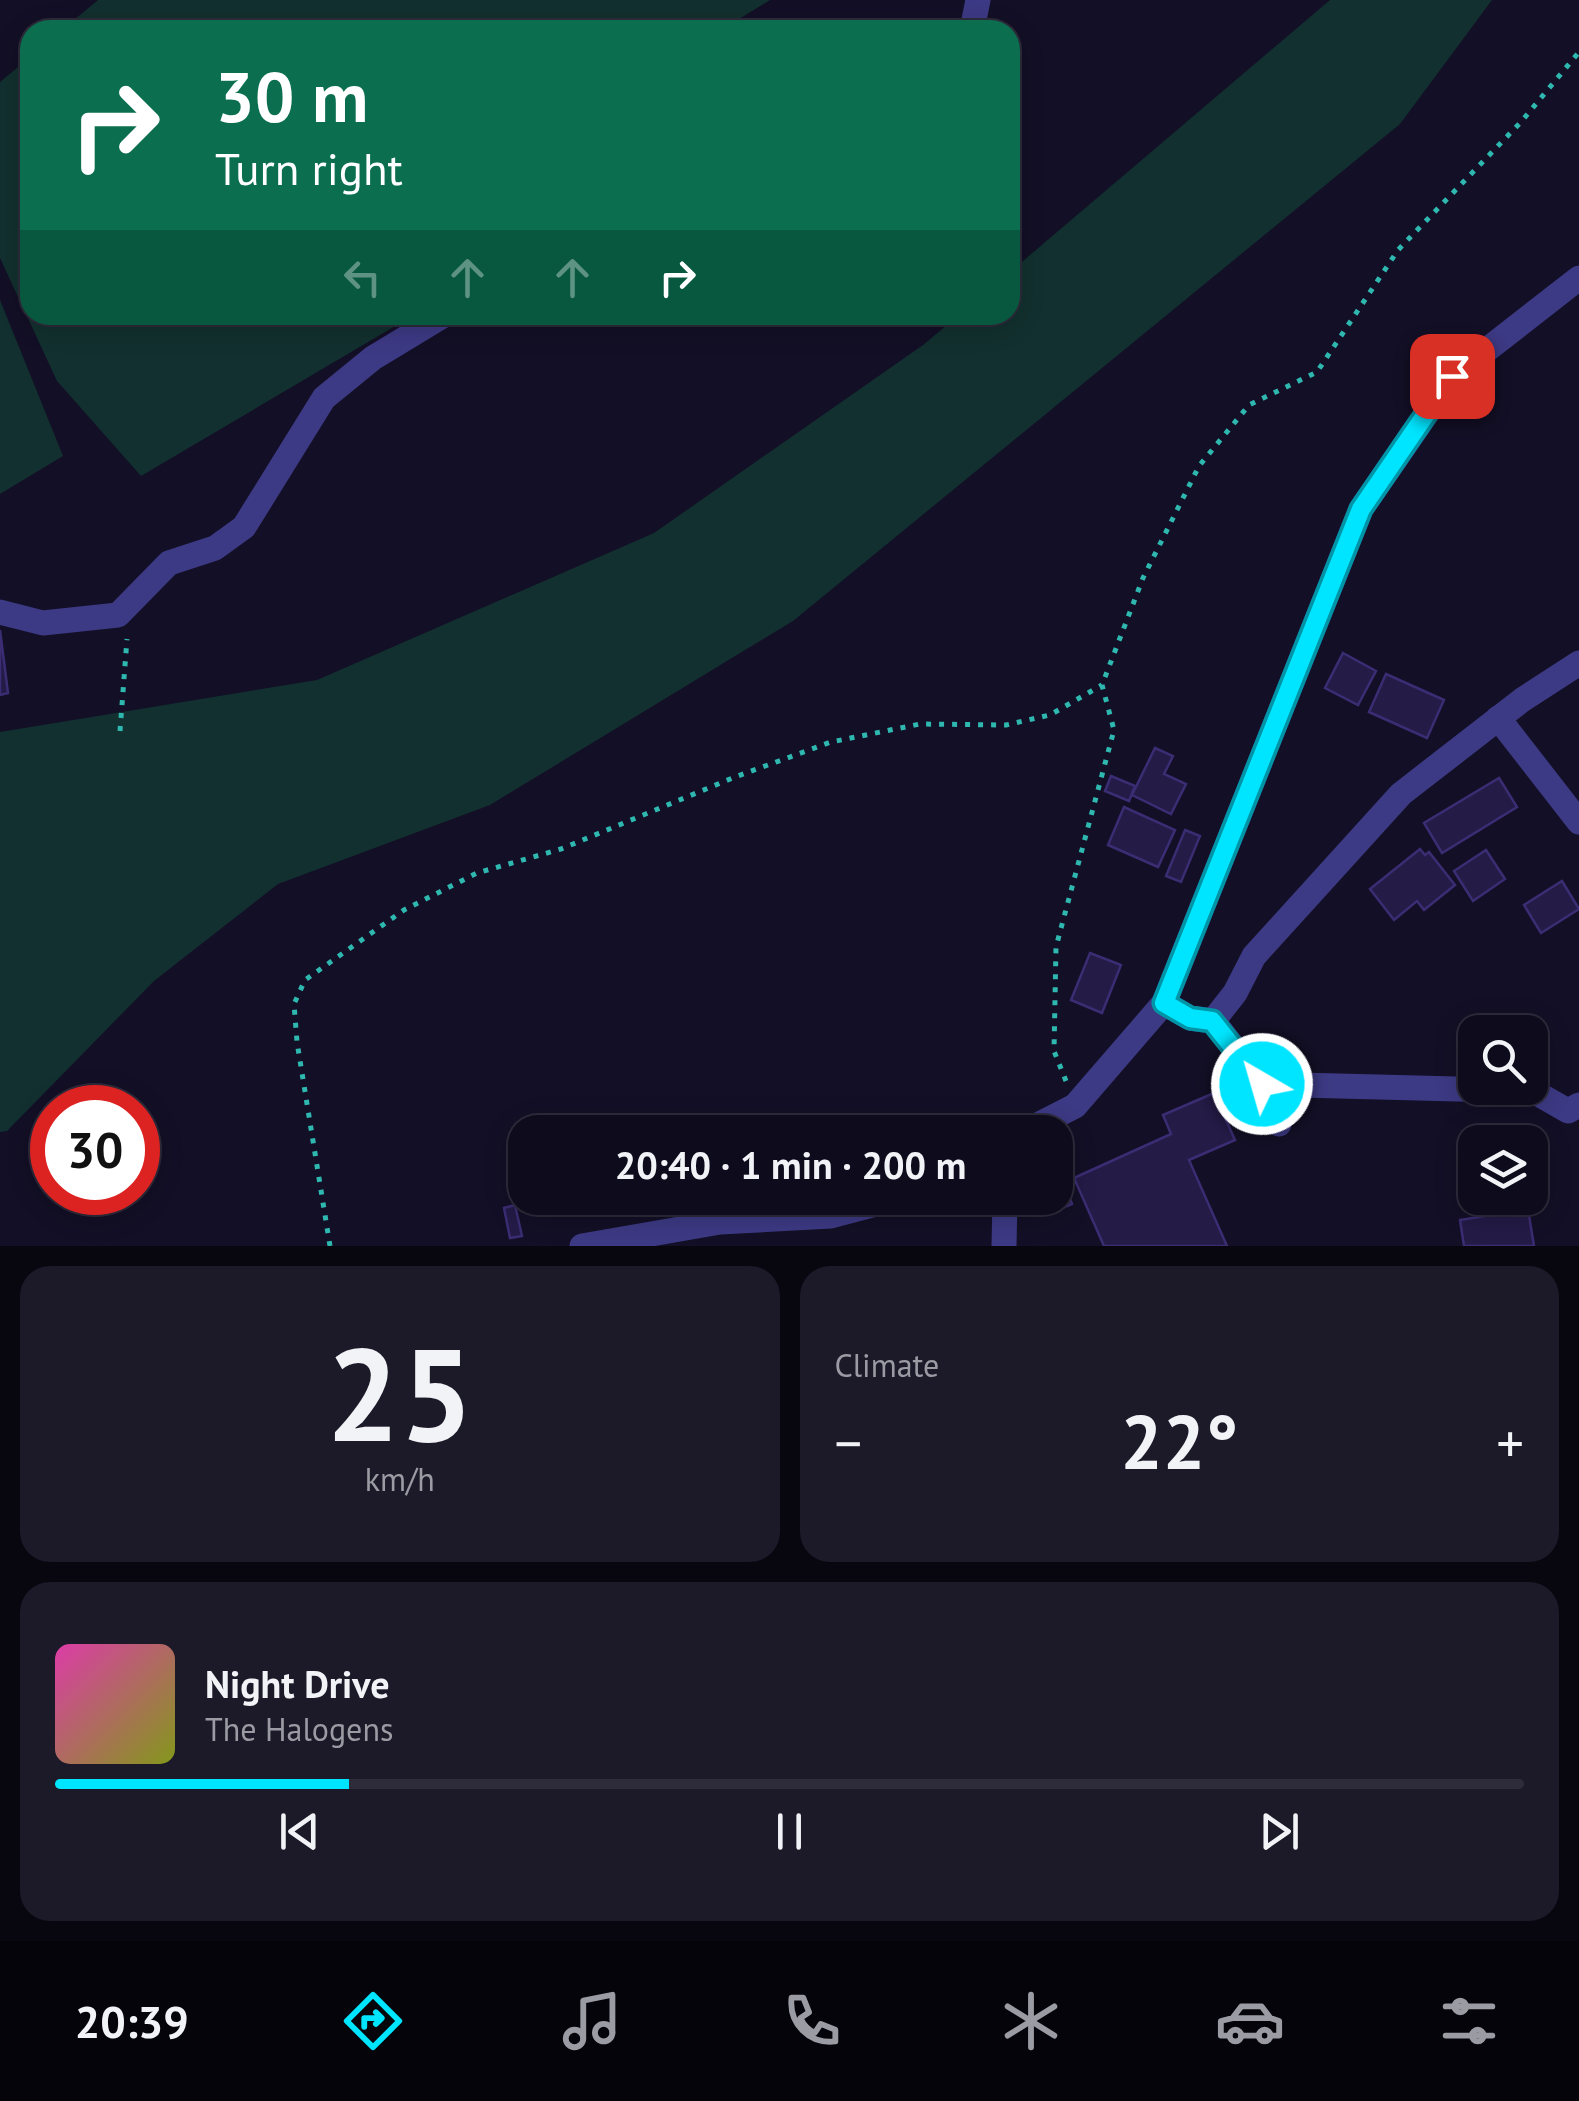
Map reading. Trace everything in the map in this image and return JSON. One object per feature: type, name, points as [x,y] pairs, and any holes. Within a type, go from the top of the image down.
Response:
[{"type":"street","points":[[1057,1115],[1075,1106],[1164,1003],[1361,509],[1452,376],[1579,278]]},
{"type":"street","points":[[0,612],[42,623],[120,613],[168,563],[215,548],[244,527],[324,398],[372,358],[427,325]]},
{"type":"street","points":[[1212,1021],[1234,994],[1254,956],[1388,808],[1498,718],[1579,663]]},
{"type":"street","points":[[1498,718],[1579,822]]},
{"type":"street","points":[[1164,1003],[1190,1018],[1212,1021],[1262,1084],[1279,1124]]},
{"type":"street","points":[[1262,1084],[1533,1091],[1568,1110],[1579,1105]]},
{"type":"street","points":[[582,1246],[720,1222],[835,1215]]},
{"type":"street","points":[[1004,1246],[1005,1215]]},
{"type":"path","points":[[1075,1106],[1054,1051],[1056,948],[1114,730],[1102,685],[1143,578],[1199,466],[1248,405],[1317,372],[1398,250],[1521,122],[1579,52]]},
{"type":"path","points":[[120,613],[127,632],[120,731]]},
{"type":"path","points":[[330,1246],[294,1004],[305,980],[404,910],[477,873],[561,849],[751,771],[832,742],[920,724],[1006,725],[1050,715],[1102,685]]},
{"type":"green space","points":[[98,0],[770,0],[737,20],[74,20]]},
{"type":"green space","points":[[1330,0],[1492,0],[1400,124],[793,621],[490,805],[278,884],[154,981],[52,1085],[30,1085],[30,1108],[7,1131],[0,1132],[0,732],[317,680],[654,533],[947,325],[1020,325],[1020,264]]},
{"type":"green space","points":[[20,65],[20,301],[0,258],[0,82]]},
{"type":"green space","points":[[0,300],[63,456],[0,494]]},
{"type":"green space","points":[[31,325],[397,325],[141,476],[57,381]]},
{"type":"building","points":[[0,630],[8,693],[0,695]]},
{"type":"building","points":[[1343,653],[1376,671],[1358,705],[1325,688]]},
{"type":"building","points":[[1386,674],[1444,700],[1427,738],[1369,712]]},
{"type":"building","points":[[1155,748],[1173,756],[1164,774],[1186,784],[1171,814],[1132,795]]},
{"type":"building","points":[[1111,776],[1135,786],[1129,801],[1105,791]]},
{"type":"building","points":[[1499,778],[1517,807],[1442,853],[1424,823]]},
{"type":"building","points":[[1124,807],[1175,830],[1158,867],[1108,845]]},
{"type":"building","points":[[1185,830],[1200,836],[1181,882],[1166,876]]},
{"type":"building","points":[[1420,849],[1425,855],[1429,852],[1455,885],[1424,910],[1417,901],[1394,920],[1370,889]]},
{"type":"building","points":[[1486,850],[1505,879],[1473,901],[1454,871]]},
{"type":"building","points":[[1562,881],[1579,909],[1541,933],[1524,905]]},
{"type":"building","points":[[1090,953],[1121,965],[1102,1013],[1071,1000]]},
{"type":"building","points":[[1214,1093],[1235,1140],[1189,1160],[1227,1246],[1104,1246],[1074,1178],[1171,1134],[1163,1115]]},
{"type":"building","points":[[508,1207],[508,1215],[517,1215],[522,1236],[510,1238],[504,1208]]},
{"type":"building","points":[[1529,1215],[1534,1246],[1464,1246],[1460,1220]]},
{"type":"route","points":[[1262,1084],[1212,1021],[1190,1018],[1164,1003],[1361,509],[1452,376]]}]
